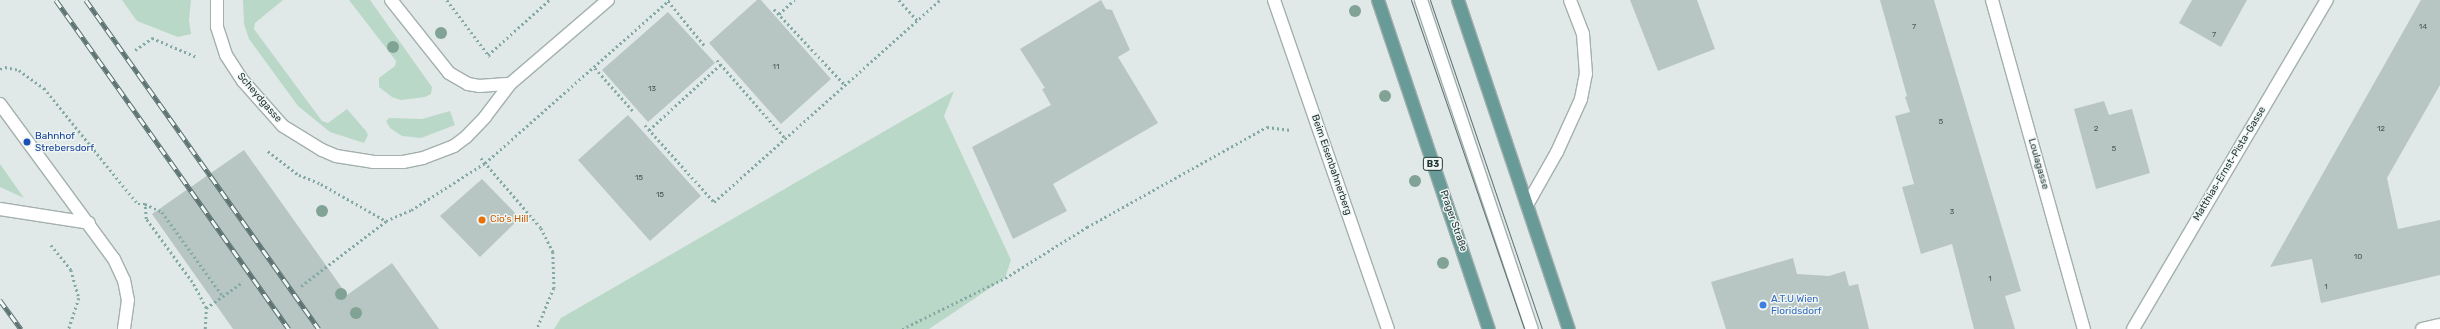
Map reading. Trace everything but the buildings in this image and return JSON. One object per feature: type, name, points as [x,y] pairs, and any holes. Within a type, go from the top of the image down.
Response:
[{"type":"main road","name":"Prager Straße","points":[[1378,0],[1489,329]]},
{"type":"main road","points":[[1458,0],[1569,329]]},
{"type":"street","name":"Scheydgasse","points":[[217,0],[215,13],[220,40],[226,55],[243,81],[283,126],[308,143],[336,156],[373,162],[403,162],[440,153],[466,138],[510,84],[608,0]]},
{"type":"street","points":[[391,0],[449,73],[468,84],[479,86],[510,84]]},
{"type":"street","name":"Beim Eisenbahnerberg","points":[[1274,0],[1388,329]]},
{"type":"street","points":[[1421,0],[1532,329]]},
{"type":"street","points":[[1527,205],[1557,152],[1581,99],[1586,74],[1583,34],[1570,0]]},
{"type":"street","name":"Loulagasse","points":[[1992,0],[2084,329]]},
{"type":"street","name":"Matthias-Ernst-Pista-Gasse","points":[[2133,329],[2327,0]]},
{"type":"street","points":[[0,105],[89,223],[114,259],[124,280],[128,300],[124,329]]},
{"type":"street","points":[[0,208],[89,223]]},
{"type":"street","points":[[2422,329],[2440,325]]},
{"type":"path","points":[[447,0],[510,84]]},
{"type":"path","points":[[488,55],[549,0]]},
{"type":"path","points":[[301,286],[386,221],[411,210],[485,163],[595,68],[669,0],[705,46]]},
{"type":"path","points":[[779,14],[794,0]]},
{"type":"path","points":[[899,0],[917,20]]},
{"type":"path","points":[[645,125],[714,202],[940,0]]},
{"type":"path","points":[[774,9],[845,85]]},
{"type":"path","points":[[135,50],[152,38],[199,58]]},
{"type":"path","points":[[718,60],[786,138]]},
{"type":"path","points":[[649,130],[721,64]]},
{"type":"path","points":[[0,69],[5,67],[18,70],[44,88],[138,204],[145,204],[162,212],[223,296]]},
{"type":"path","points":[[595,68],[633,111]]},
{"type":"path","points":[[902,329],[1005,278],[1087,227],[1267,127],[1292,130],[1316,120]]},
{"type":"path","points":[[485,163],[541,228],[553,252],[554,288],[537,329]]},
{"type":"path","points":[[145,204],[146,219],[192,282],[206,308],[205,329]]},
{"type":"path","points":[[50,243],[71,270],[80,298],[69,329]]},
{"type":"path","points":[[206,308],[243,282]]},
{"type":"green space","points":[[122,0],[191,0],[189,20],[191,34],[178,37],[137,21]]},
{"type":"green space","points":[[243,0],[283,0],[255,23],[254,29],[322,121],[328,123],[347,109],[368,135],[364,143],[330,132],[298,106],[249,39],[244,24]]},
{"type":"green space","points":[[349,0],[370,0],[432,87],[431,94],[425,97],[401,100],[392,97],[379,87],[379,78],[395,66],[396,61]]},
{"type":"green space","points":[[954,91],[944,116],[1011,260],[1005,278],[929,329],[554,329],[561,318]]},
{"type":"green space","points":[[450,111],[455,125],[421,138],[402,136],[390,128],[386,121],[389,118],[422,119]]},
{"type":"green space","points":[[0,164],[24,198],[0,187]]},
{"type":"tram line","points":[[1411,0],[1524,329]]},
{"type":"tram line","points":[[1430,0],[1542,329]]},
{"type":"railway","points":[[56,0],[289,329]]},
{"type":"railway","points":[[86,0],[319,329]]},
{"type":"railway","points":[[0,300],[21,329]]},
{"type":"place","name":"Bahnhof Strebersdorf","points":[[27,142]]},
{"type":"place","name":"Cio's Hill","points":[[482,220]]},
{"type":"place","name":"A.T.U Wien Floridsdorf","points":[[1763,305]]}]
